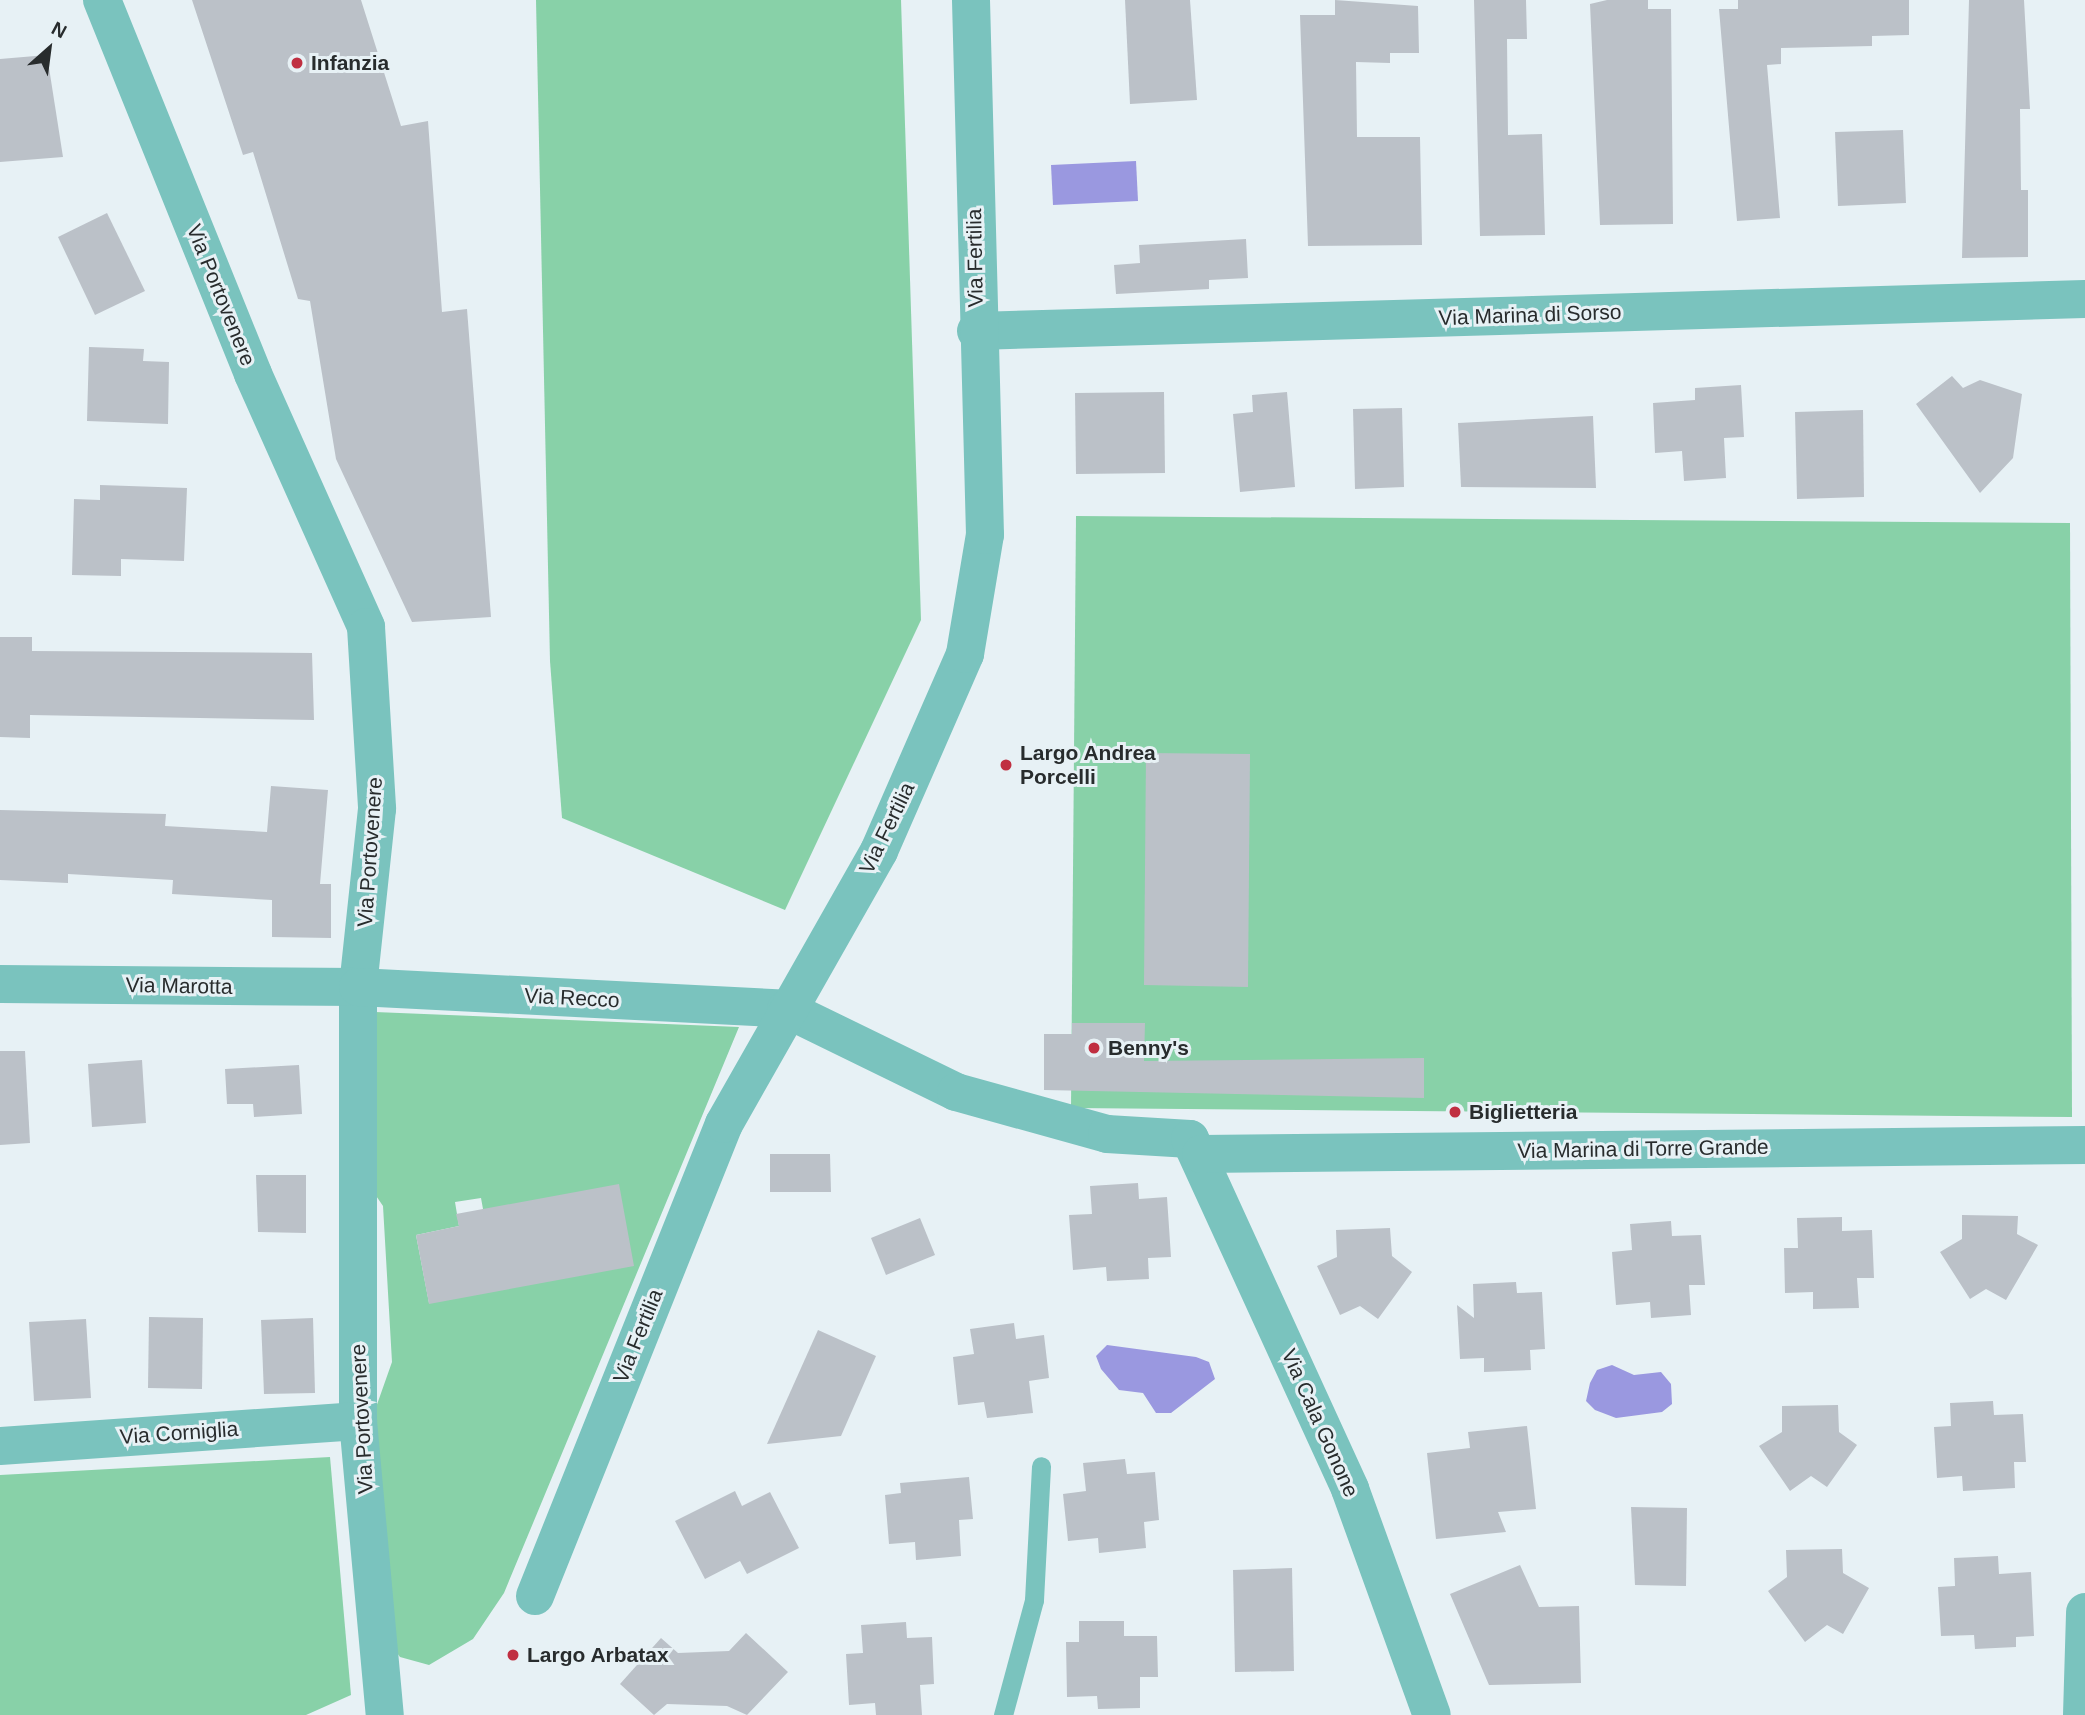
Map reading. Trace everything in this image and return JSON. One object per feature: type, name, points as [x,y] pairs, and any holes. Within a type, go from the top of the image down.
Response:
[{"type":"street","name":"Via Portovenere","points":[[102,0],[253,374],[366,627],[377,808],[358,988],[358,1421],[385,1715]]},
{"type":"street","name":"Via Fertilia","points":[[535,1595],[724,1124],[786,1009],[879,850],[965,653],[985,535],[976,331],[971,0]]},
{"type":"street","name":"Via Marina di Sorso","points":[[976,331],[2085,299]]},
{"type":"street","name":"Via Marotta","points":[[0,984],[358,988]]},
{"type":"street","name":"Via Recco","points":[[358,988],[786,1009]]},
{"type":"street","name":"Via Marina di Torre Grande","points":[[786,1009],[956,1091],[1107,1134],[1196,1146],[2085,1145]]},
{"type":"street","name":"Via Cala Gonone","points":[[1196,1146],[1350,1489],[1432,1715]]},
{"type":"street","name":"Via Corniglia","points":[[0,1446],[358,1421]]},
{"type":"street","points":[[2082,1715],[2085,1612]]},
{"type":"lane","points":[[1003,1715],[1034,1600],[1041,1466]]},
{"type":"green space","points":[[536,0],[901,0],[921,620],[785,910],[562,818],[550,661]]},
{"type":"green space","points":[[1076,516],[2070,523],[2072,1117],[1071,1108]]},
{"type":"green space","points":[[375,1012],[739,1027],[504,1593],[473,1639],[429,1665],[400,1657],[388,1641],[374,1413],[392,1362],[383,1206],[368,1184]],"holes":[[[481,1198],[483,1209],[429,1303],[416,1235],[459,1226],[455,1202]]]},
{"type":"green space","points":[[330,1457],[351,1695],[306,1715],[0,1715],[0,1475]]},
{"type":"shaded area","points":[[1136,161],[1138,201],[1053,205],[1051,165]]},
{"type":"shaded area","points":[[1107,1345],[1196,1357],[1209,1362],[1215,1379],[1171,1413],[1156,1413],[1143,1393],[1119,1390],[1101,1369],[1096,1356]]},
{"type":"shaded area","points":[[1612,1365],[1634,1375],[1661,1372],[1671,1384],[1672,1404],[1662,1412],[1616,1418],[1595,1410],[1586,1401],[1590,1383],[1597,1370]]},
{"type":"building","points":[[192,0],[361,0],[401,126],[428,121],[442,312],[467,309],[491,617],[412,622],[336,459],[310,301],[298,299],[253,152],[243,155]]},
{"type":"building","points":[[1125,0],[1190,0],[1197,100],[1130,104]]},
{"type":"building","points":[[1335,0],[1418,6],[1419,53],[1390,53],[1390,63],[1356,62],[1357,137],[1420,137],[1422,245],[1308,246],[1300,15],[1335,15]]},
{"type":"building","points":[[1474,0],[1526,0],[1527,39],[1507,39],[1508,135],[1542,134],[1545,235],[1480,236]]},
{"type":"building","points":[[1607,0],[1648,0],[1648,9],[1671,9],[1673,224],[1600,225],[1590,4]]},
{"type":"building","points":[[1738,0],[1909,0],[1909,35],[1872,36],[1872,46],[1781,48],[1781,64],[1767,65],[1780,218],[1737,221],[1719,9],[1738,9]]},
{"type":"building","points":[[1969,0],[2024,0],[2030,109],[2020,109],[2021,190],[2028,190],[2028,257],[1962,258]]},
{"type":"building","points":[[47,55],[63,157],[0,162],[0,59]]},
{"type":"building","points":[[1903,130],[1906,203],[1838,206],[1835,132]]},
{"type":"building","points":[[107,213],[145,291],[95,315],[58,237]]},
{"type":"building","points":[[1246,239],[1248,278],[1209,280],[1209,289],[1116,294],[1114,265],[1140,263],[1139,245]]},
{"type":"building","points":[[89,347],[144,349],[143,361],[169,362],[168,424],[87,421]]},
{"type":"building","points":[[1952,376],[1963,388],[1980,380],[2022,394],[2013,458],[1980,493],[1916,404]]},
{"type":"building","points":[[1741,385],[1744,437],[1724,438],[1726,478],[1684,481],[1682,451],[1655,453],[1653,403],[1695,400],[1695,388]]},
{"type":"building","points":[[1164,392],[1165,473],[1076,474],[1075,393]]},
{"type":"building","points":[[1287,392],[1295,487],[1240,492],[1233,414],[1253,412],[1252,395]]},
{"type":"building","points":[[1402,408],[1404,487],[1355,489],[1353,409]]},
{"type":"building","points":[[1863,410],[1864,497],[1797,499],[1795,412]]},
{"type":"building","points":[[1593,416],[1596,488],[1461,487],[1458,423]]},
{"type":"building","points":[[100,485],[187,488],[184,561],[121,559],[121,576],[72,575],[74,499],[100,500]]},
{"type":"building","points":[[0,637],[32,637],[32,651],[312,653],[314,720],[30,715],[30,738],[0,737]]},
{"type":"building","points":[[1146,753],[1250,754],[1248,987],[1144,985]]},
{"type":"building","points":[[271,786],[328,790],[320,884],[331,884],[331,938],[272,937],[272,900],[172,894],[173,880],[68,874],[68,883],[0,880],[0,810],[166,814],[165,826],[267,832]]},
{"type":"building","name":"Benny's","points":[[1072,1023],[1145,1023],[1144,1061],[1424,1058],[1424,1098],[1044,1090],[1044,1034],[1072,1034]]},
{"type":"building","points":[[0,1051],[25,1051],[30,1143],[0,1145]]},
{"type":"building","points":[[142,1060],[146,1123],[92,1127],[88,1064]]},
{"type":"building","points":[[299,1065],[302,1114],[254,1117],[253,1104],[227,1104],[225,1069]]},
{"type":"building","points":[[770,1154],[830,1154],[831,1192],[770,1192]]},
{"type":"building","points":[[256,1175],[306,1175],[306,1233],[258,1232]]},
{"type":"building","points":[[1138,1183],[1139,1199],[1167,1197],[1171,1257],[1148,1258],[1149,1279],[1107,1281],[1106,1267],[1073,1270],[1069,1215],[1092,1214],[1090,1186]]},
{"type":"building","points":[[619,1184],[634,1266],[429,1304],[416,1235],[459,1226],[456,1214]]},
{"type":"building","points":[[1962,1215],[2018,1216],[2017,1234],[2038,1245],[2006,1300],[1986,1289],[1970,1299],[1940,1252],[1962,1239]]},
{"type":"building","points":[[1842,1217],[1842,1231],[1872,1230],[1874,1278],[1857,1278],[1859,1308],[1813,1309],[1813,1292],[1785,1293],[1784,1248],[1798,1248],[1797,1218]]},
{"type":"building","points":[[920,1218],[935,1255],[886,1275],[871,1238]]},
{"type":"building","points":[[1671,1221],[1672,1236],[1701,1235],[1705,1285],[1689,1285],[1691,1315],[1651,1318],[1650,1302],[1616,1305],[1612,1252],[1632,1250],[1630,1224]]},
{"type":"building","points":[[1390,1228],[1392,1256],[1412,1272],[1378,1319],[1360,1306],[1340,1315],[1317,1266],[1337,1257],[1336,1230]]},
{"type":"building","points":[[1516,1282],[1517,1293],[1542,1292],[1545,1349],[1530,1350],[1531,1370],[1484,1372],[1484,1358],[1460,1359],[1457,1305],[1474,1318],[1473,1284]]},
{"type":"building","points":[[149,1317],[203,1318],[202,1389],[148,1388]]},
{"type":"building","points":[[313,1318],[315,1393],[264,1394],[261,1320]]},
{"type":"building","points":[[86,1319],[91,1398],[34,1401],[29,1322]]},
{"type":"building","points":[[1014,1323],[1016,1339],[1044,1335],[1049,1378],[1029,1381],[1033,1413],[987,1418],[984,1402],[958,1405],[953,1357],[974,1354],[970,1329]]},
{"type":"building","points":[[818,1330],[876,1356],[841,1436],[767,1444]]},
{"type":"building","points":[[1993,1401],[1994,1415],[2023,1414],[2026,1462],[2014,1462],[2015,1488],[1963,1491],[1962,1476],[1937,1478],[1934,1427],[1951,1426],[1950,1403]]},
{"type":"building","points":[[1838,1405],[1839,1432],[1857,1445],[1827,1487],[1811,1476],[1790,1491],[1759,1446],[1782,1432],[1782,1406]]},
{"type":"building","points":[[1527,1426],[1536,1509],[1498,1512],[1506,1532],[1436,1539],[1427,1453],[1470,1448],[1468,1432]]},
{"type":"building","points":[[1125,1459],[1127,1474],[1155,1472],[1159,1520],[1144,1522],[1146,1548],[1099,1553],[1098,1538],[1068,1541],[1063,1494],[1086,1491],[1083,1463]]},
{"type":"building","points":[[969,1477],[973,1519],[959,1520],[961,1556],[916,1560],[915,1542],[889,1544],[885,1495],[901,1493],[900,1483]]},
{"type":"building","points":[[735,1491],[742,1506],[770,1492],[799,1548],[747,1574],[740,1561],[705,1579],[675,1521]]},
{"type":"building","points":[[1631,1507],[1687,1508],[1686,1586],[1635,1585]]},
{"type":"building","points":[[1842,1549],[1843,1573],[1869,1588],[1843,1634],[1827,1625],[1805,1642],[1768,1591],[1787,1577],[1786,1550]]},
{"type":"building","points":[[1998,1556],[1999,1574],[2031,1572],[2034,1636],[2016,1637],[2016,1647],[1975,1649],[1974,1635],[1941,1636],[1938,1587],[1955,1586],[1954,1558]]},
{"type":"building","points":[[1520,1565],[1539,1607],[1579,1606],[1581,1683],[1489,1685],[1450,1594]]},
{"type":"building","points":[[1292,1568],[1294,1671],[1235,1672],[1233,1570]]},
{"type":"building","points":[[1079,1621],[1124,1621],[1124,1636],[1157,1636],[1158,1677],[1140,1677],[1140,1708],[1098,1709],[1097,1696],[1067,1697],[1066,1642],[1079,1642]]},
{"type":"building","points":[[906,1622],[907,1638],[932,1637],[934,1684],[920,1685],[922,1715],[876,1715],[875,1703],[849,1705],[846,1654],[863,1653],[861,1625]]},
{"type":"building","points":[[746,1633],[788,1672],[747,1715],[727,1706],[667,1704],[654,1715],[620,1684],[661,1638],[678,1653],[729,1651]]},
{"type":"place","name":"Infanzia","points":[[297,63]]},
{"type":"place","name":"Largo Andrea Porcelli","points":[[1006,765]]},
{"type":"place","name":"Benny's","points":[[1094,1048]]},
{"type":"place","name":"Biglietteria","points":[[1455,1112]]},
{"type":"place","name":"Largo Arbatax","points":[[513,1655]]}]
